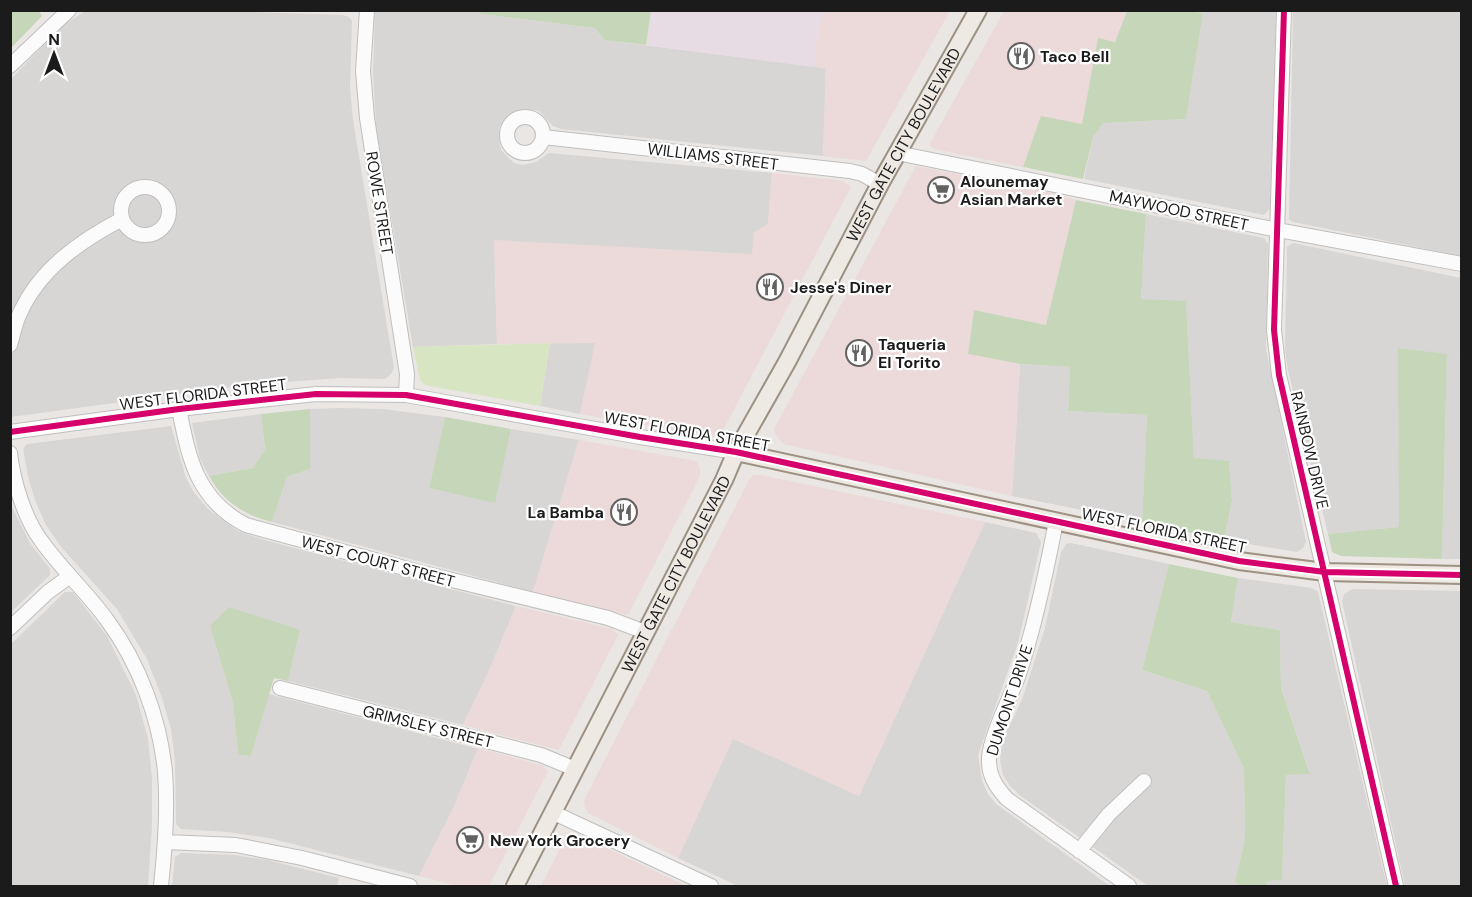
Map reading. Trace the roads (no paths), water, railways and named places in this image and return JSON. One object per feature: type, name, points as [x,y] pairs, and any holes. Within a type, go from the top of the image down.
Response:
[{"type":"main road","name":"WEST GATE CITY BOULEVARD","points":[[515,886],[724,480],[736,452],[787,362],[880,184],[978,10]]},
{"type":"main road","name":"WEST FLORIDA STREET","points":[[736,452],[1239,561],[1325,572],[1461,575]]},
{"type":"street","points":[[10,66],[69,10]]},
{"type":"street","name":"ROWE STREET","points":[[367,10],[363,70],[367,118],[407,374],[406,395]]},
{"type":"street","name":"RAINBOW DRIVE","points":[[1284,10],[1274,330],[1279,375],[1396,886]]},
{"type":"street","name":"WILLIAMS STREET","points":[[543,137],[850,171],[862,174],[880,184]]},
{"type":"street","name":"MAYWOOD STREET","points":[[897,153],[1278,230],[1461,264]]},
{"type":"street","points":[[10,345],[20,313],[40,282],[59,259],[122,219]]},
{"type":"street","name":"WEST FLORIDA STREET","points":[[10,432],[316,394],[406,395],[736,452]]},
{"type":"street","name":"WEST COURT STREET","points":[[179,410],[188,455],[200,481],[213,500],[246,525],[419,573],[608,618],[645,632]]},
{"type":"street","points":[[10,453],[19,493],[39,538],[108,620],[144,687],[157,728],[165,772],[166,842],[161,886]]},
{"type":"street","name":"DUMONT DRIVE","points":[[1056,521],[1034,624],[1018,677],[990,751],[989,768],[997,787],[1007,799],[1129,886]]},
{"type":"street","points":[[10,628],[48,592],[70,576]]},
{"type":"street","name":"GRIMSLEY STREET","points":[[280,688],[541,755],[575,769]]},
{"type":"street","points":[[1079,851],[1109,814],[1144,781]]},
{"type":"street","points":[[554,813],[711,886]]},
{"type":"street","points":[[166,842],[236,844],[302,858],[410,886]]},
{"type":"place","name":"Taco Bell","points":[[1021,56]]},
{"type":"place","name":"Alounemay Asian Market","points":[[941,190]]},
{"type":"place","name":"Jesse's Diner","points":[[770,287]]},
{"type":"place","name":"Taqueria El Torito","points":[[859,353]]},
{"type":"place","name":"La Bamba","points":[[624,512]]},
{"type":"place","name":"New York Grocery","points":[[470,840]]}]
